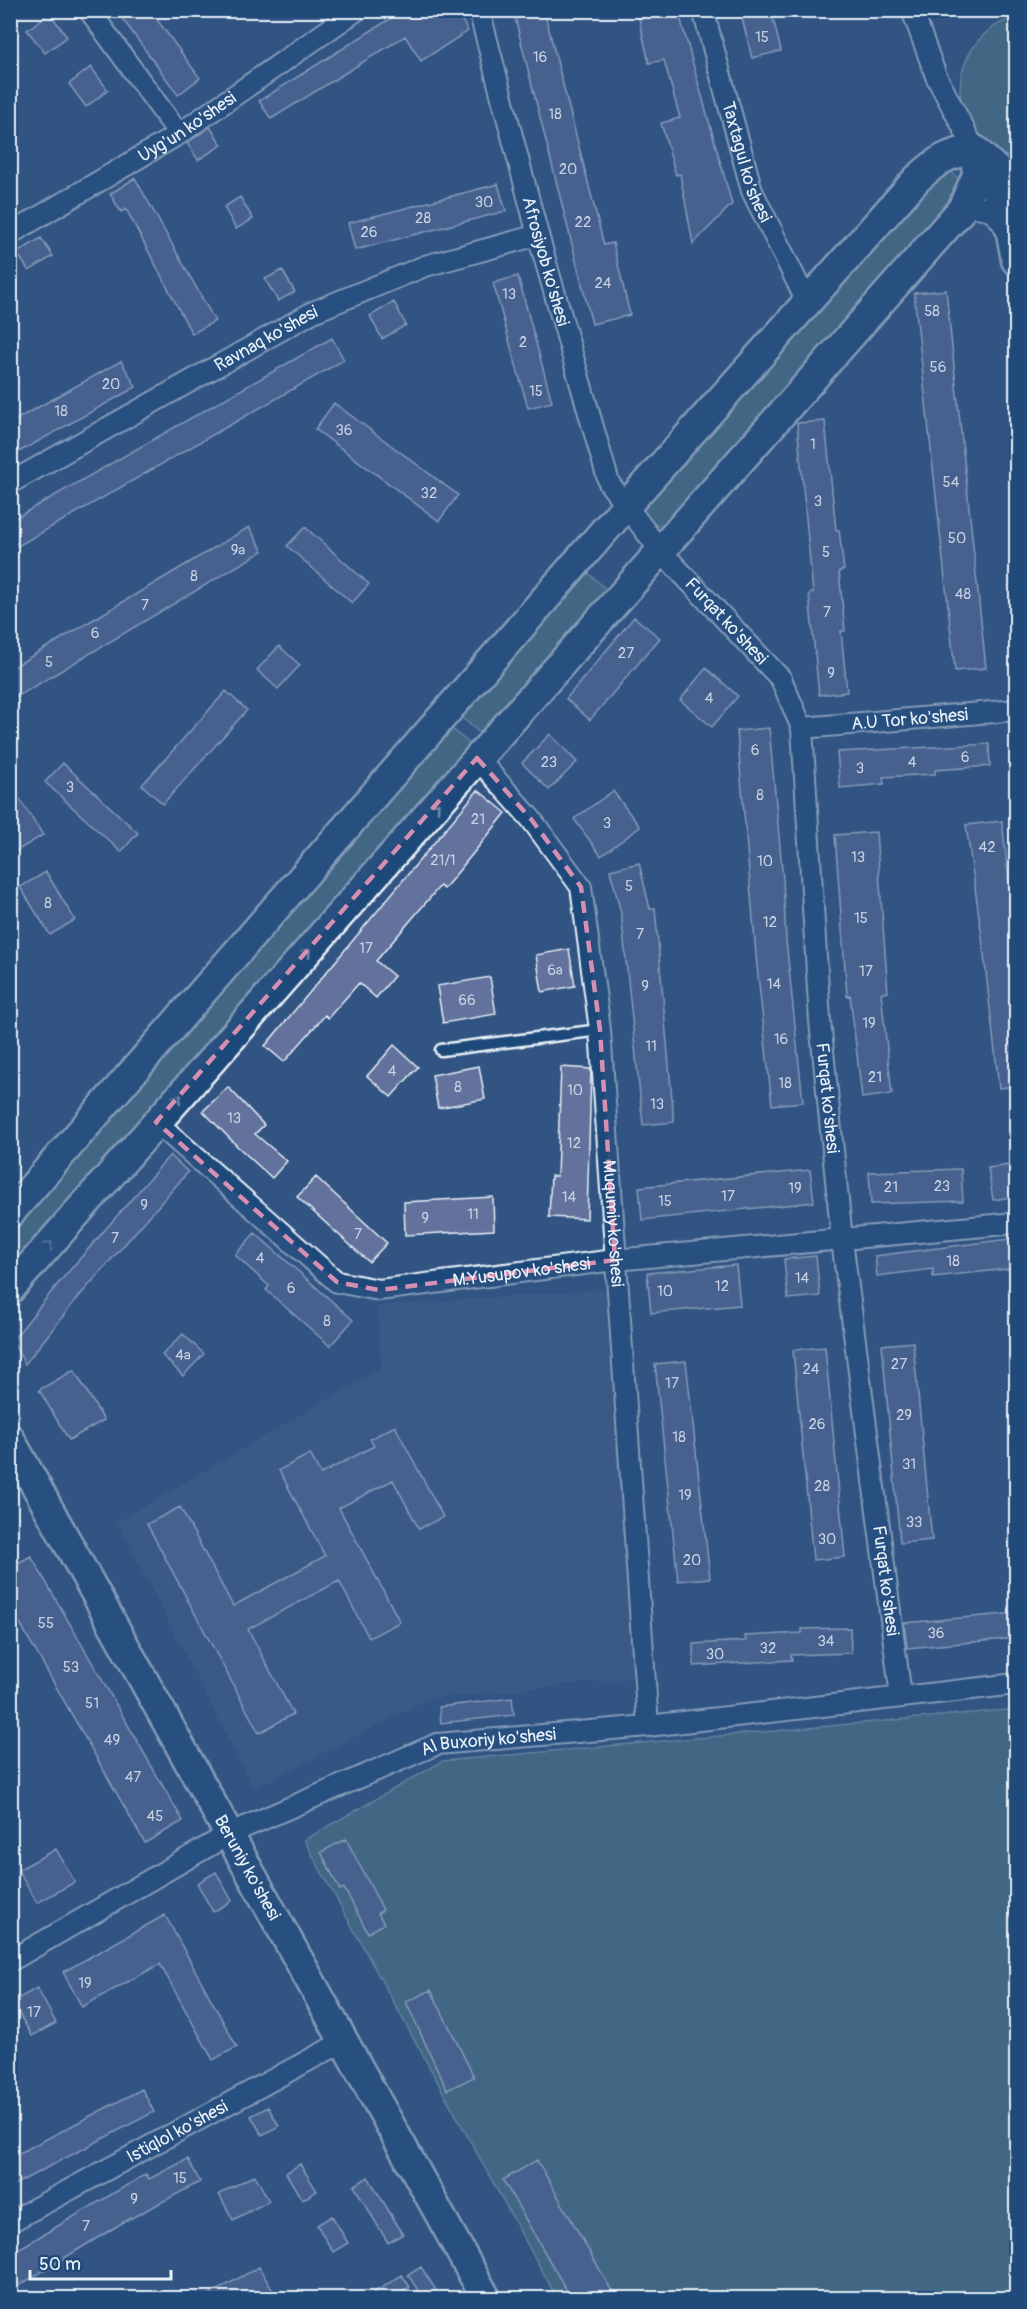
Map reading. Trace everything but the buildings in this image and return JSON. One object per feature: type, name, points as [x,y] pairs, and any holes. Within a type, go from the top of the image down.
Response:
[{"type":"street","points":[[89,10],[179,134]]},
{"type":"street","name":"Uyg'un ko'shesi","points":[[10,234],[179,134],[357,10]]},
{"type":"street","name":"Afrosiyob ko'shesi","points":[[479,10],[538,235],[609,483],[625,507],[660,549]]},
{"type":"street","name":"Taxtagul ko'shesi","points":[[704,10],[752,191],[808,304]]},
{"type":"street","points":[[912,10],[936,76],[1006,211],[1016,253]]},
{"type":"street","points":[[10,1288],[962,209],[977,175],[975,150]]},
{"type":"street","points":[[10,1213],[625,507],[917,179],[936,162],[953,152],[975,150],[1017,188]]},
{"type":"street","points":[[962,209],[975,206],[991,210],[1000,219],[1016,253]]},
{"type":"street","name":"Ravnaq ko'shesi","points":[[10,483],[312,312],[425,266],[538,235]]},
{"type":"street","name":"Furqat ko'shesi","points":[[660,549],[781,679],[802,728],[820,1021],[842,1240],[901,1697]]},
{"type":"street","name":"A.U Tor ko'shesi","points":[[802,728],[1017,710]]},
{"type":"street","name":"Muqumiy ko'shesi","points":[[477,758],[531,819],[581,887],[600,1030],[648,1726]]},
{"type":"street","name":"M.Yusupov ko'shesi","points":[[156,1122],[337,1282],[379,1290],[615,1260],[1017,1223]]},
{"type":"street","name":"Beruniy ko'shesi","points":[[10,1438],[231,1833],[486,2298]]},
{"type":"street","name":"Al Buxoriy ko'shesi","points":[[10,1961],[231,1833],[436,1744],[648,1726],[1017,1684]]},
{"type":"street","name":"Istiqlol ko'shesi","points":[[10,2222],[345,2040]]},
{"type":"lane","points":[[441,1050],[600,1030]]},
{"type":"highlighted area","points":[[477,758],[531,819],[581,887],[600,1030],[615,1260],[379,1290],[337,1282],[156,1122]]},
{"type":"shaded area","points":[[609,1289],[644,1677],[428,1699],[254,1789],[117,1522],[381,1368],[377,1306]]},
{"type":"green space","points":[[1016,17],[1016,158],[991,149],[974,133],[964,113],[960,90],[964,67],[974,46],[992,29]]},
{"type":"green space","points":[[950,170],[960,181],[959,193],[669,525],[660,526],[650,522],[642,511],[645,502],[937,173]]},
{"type":"green space","points":[[586,571],[609,592],[483,736],[460,716]]},
{"type":"green space","points":[[450,727],[472,746],[11,1270],[11,1232]]},
{"type":"green space","points":[[1016,1709],[1016,2298],[557,2298],[304,1840],[443,1761]]}]
